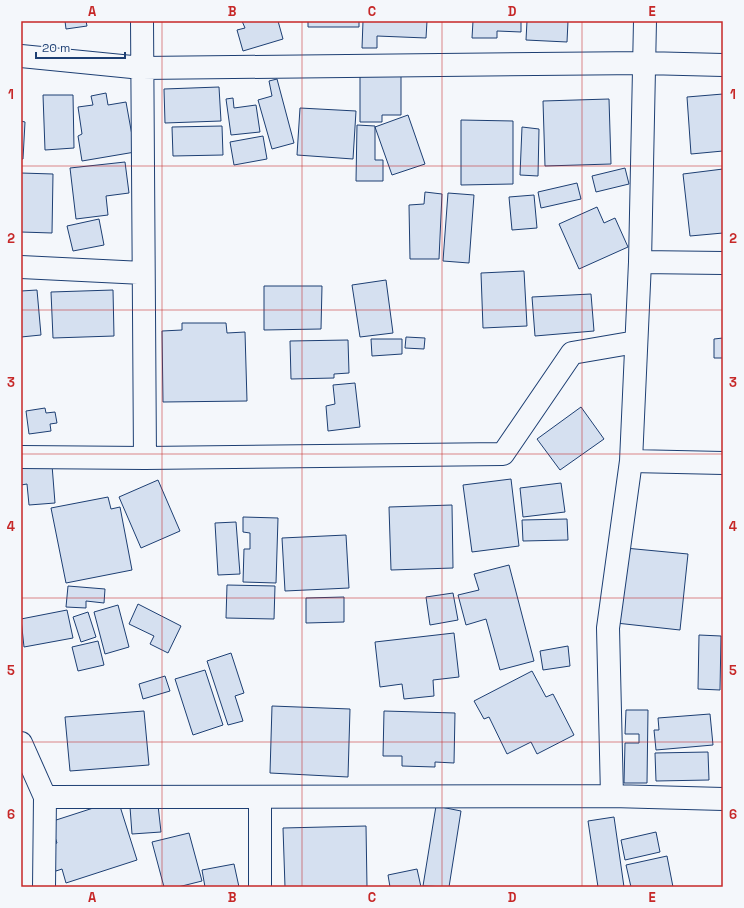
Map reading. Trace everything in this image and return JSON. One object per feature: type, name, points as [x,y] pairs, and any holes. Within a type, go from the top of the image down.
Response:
[{"type":"street","points":[[142,21],[145,458]]},
{"type":"street","points":[[612,796],[608,628],[632,461],[640,262],[645,21]]},
{"type":"street","points":[[21,56],[142,68],[644,63],[723,65]]},
{"type":"street","points":[[640,262],[723,263]]},
{"type":"street","points":[[21,267],[144,273]]},
{"type":"street","points":[[21,457],[145,458],[503,454],[572,353],[636,342]]},
{"type":"street","points":[[632,461],[723,463]]},
{"type":"street","points":[[21,744],[44,797],[44,887]]},
{"type":"street","points":[[44,797],[260,798],[612,796],[723,799]]},
{"type":"street","points":[[260,798],[260,887]]},
{"type":"building","points":[[65,21],[86,21],[87,26],[66,29]]},
{"type":"building","points":[[242,21],[278,21],[283,39],[243,51],[237,30],[245,28]]},
{"type":"building","points":[[308,21],[359,21],[359,27],[308,27]]},
{"type":"building","points":[[363,21],[427,21],[426,38],[377,36],[377,48],[362,48]]},
{"type":"building","points":[[473,21],[521,21],[521,32],[497,31],[497,38],[472,38]]},
{"type":"building","points":[[527,21],[568,21],[567,42],[526,40]]},
{"type":"building","points":[[360,72],[401,72],[401,115],[382,115],[382,122],[360,122]]},
{"type":"building","points":[[277,79],[294,143],[272,149],[258,100],[272,96],[269,81]]},
{"type":"building","points":[[219,87],[221,121],[165,123],[164,89]]},
{"type":"building","points":[[106,93],[108,105],[126,102],[135,152],[82,161],[78,136],[82,134],[78,107],[93,105],[91,96]]},
{"type":"building","points":[[723,94],[723,151],[691,154],[687,97]]},
{"type":"building","points":[[43,95],[73,95],[74,148],[45,150]]},
{"type":"building","points":[[233,98],[234,108],[256,105],[260,132],[231,135],[226,99]]},
{"type":"building","points":[[609,99],[611,164],[545,166],[543,101]]},
{"type":"building","points":[[300,108],[356,111],[353,159],[297,155]]},
{"type":"building","points":[[408,115],[425,164],[392,175],[375,127]]},
{"type":"building","points":[[461,120],[513,121],[513,184],[461,185]]},
{"type":"building","points":[[21,121],[25,122],[23,159],[21,159]]},
{"type":"building","points":[[357,125],[375,126],[375,160],[383,160],[383,181],[356,181]]},
{"type":"building","points":[[222,126],[223,155],[173,156],[172,127]]},
{"type":"building","points":[[522,127],[539,129],[538,176],[520,175]]},
{"type":"building","points":[[263,136],[267,159],[234,165],[230,142]]},
{"type":"building","points":[[125,162],[129,193],[106,196],[108,215],[76,219],[70,168]]},
{"type":"building","points":[[625,168],[629,184],[596,192],[592,176]]},
{"type":"building","points":[[723,169],[723,233],[690,236],[683,174]]},
{"type":"building","points":[[21,173],[53,174],[52,233],[21,232]]},
{"type":"building","points":[[577,183],[581,199],[541,208],[538,192]]},
{"type":"building","points":[[425,192],[442,194],[439,259],[410,259],[409,205],[424,204]]},
{"type":"building","points":[[448,193],[474,195],[469,263],[443,261]]},
{"type":"building","points":[[534,195],[537,228],[512,230],[509,197]]},
{"type":"building","points":[[597,207],[604,223],[615,218],[628,247],[579,269],[559,224]]},
{"type":"building","points":[[99,219],[104,245],[73,251],[67,226]]},
{"type":"building","points":[[524,271],[527,326],[483,328],[481,273]]},
{"type":"building","points":[[386,280],[393,333],[360,337],[352,285]]},
{"type":"building","points":[[264,286],[322,286],[321,329],[264,330]]},
{"type":"building","points":[[37,290],[41,335],[21,337],[21,291]]},
{"type":"building","points":[[113,290],[114,336],[53,338],[51,292]]},
{"type":"building","points":[[591,294],[594,331],[535,336],[532,297]]},
{"type":"building","points":[[182,323],[226,323],[227,333],[245,332],[247,401],[163,402],[162,331],[182,330]]},
{"type":"building","points":[[406,337],[425,338],[424,349],[405,348]]},
{"type":"building","points":[[723,338],[723,358],[714,358],[714,339]]},
{"type":"building","points":[[371,339],[402,339],[402,354],[372,356]]},
{"type":"building","points":[[348,340],[349,373],[334,374],[334,378],[291,379],[290,341]]},
{"type":"building","points":[[355,383],[360,427],[328,431],[326,406],[335,404],[333,385]]},
{"type":"building","points":[[581,407],[604,439],[560,470],[537,439]]},
{"type":"building","points":[[45,408],[46,413],[55,412],[57,423],[50,424],[51,431],[29,434],[26,411]]},
{"type":"building","points":[[52,465],[55,503],[29,505],[27,484],[21,485],[21,468]]},
{"type":"building","points":[[511,479],[519,546],[472,552],[463,485]]},
{"type":"building","points":[[158,480],[180,531],[141,548],[119,497]]},
{"type":"building","points":[[561,483],[565,512],[523,517],[520,488]]},
{"type":"building","points":[[108,497],[111,509],[120,507],[132,570],[66,583],[51,508]]},
{"type":"building","points":[[452,505],[453,568],[391,570],[389,507]]},
{"type":"building","points":[[243,517],[278,518],[276,583],[243,582],[244,549],[250,549],[250,533],[243,532]]},
{"type":"building","points":[[567,519],[568,540],[523,541],[522,520]]},
{"type":"building","points":[[236,522],[240,574],[218,575],[215,523]]},
{"type":"building","points":[[346,535],[349,588],[285,591],[282,538]]},
{"type":"building","points":[[625,548],[688,554],[680,630],[616,623]]},
{"type":"building","points":[[509,565],[534,661],[500,670],[486,619],[466,625],[458,595],[479,590],[474,574]]},
{"type":"building","points":[[227,585],[275,586],[274,619],[226,618]]},
{"type":"building","points":[[68,586],[105,589],[104,603],[86,601],[86,608],[66,607]]},
{"type":"building","points":[[453,593],[458,620],[430,625],[426,597]]},
{"type":"building","points":[[344,597],[344,622],[306,623],[306,598]]},
{"type":"building","points":[[138,604],[181,626],[168,653],[150,644],[154,636],[129,624]]},
{"type":"building","points":[[118,605],[129,647],[105,654],[94,612]]},
{"type":"building","points":[[67,610],[73,638],[24,647],[21,619]]},
{"type":"building","points":[[88,612],[96,637],[81,642],[73,617]]},
{"type":"building","points":[[454,633],[459,677],[433,680],[434,696],[404,699],[402,684],[380,687],[375,642]]},
{"type":"building","points":[[699,635],[721,636],[720,690],[698,689]]},
{"type":"building","points":[[98,641],[104,665],[78,671],[72,647]]},
{"type":"building","points":[[568,646],[570,666],[543,670],[540,651]]},
{"type":"building","points":[[231,653],[244,693],[235,696],[243,721],[228,725],[207,661]]},
{"type":"building","points":[[205,670],[223,725],[193,735],[175,679]]},
{"type":"building","points":[[532,671],[546,697],[553,694],[574,735],[537,754],[531,742],[507,754],[489,717],[484,719],[474,701]]},
{"type":"building","points":[[165,676],[170,691],[143,699],[139,684]]},
{"type":"building","points":[[272,706],[350,709],[348,777],[270,773]]},
{"type":"building","points":[[626,710],[648,710],[647,783],[624,783],[625,743],[639,743],[639,734],[625,734]]},
{"type":"building","points":[[144,711],[149,765],[70,771],[65,717]]},
{"type":"building","points":[[384,711],[455,713],[454,763],[435,762],[435,767],[402,766],[402,756],[383,756]]},
{"type":"building","points":[[710,714],[713,745],[656,750],[654,730],[659,730],[658,718]]},
{"type":"building","points":[[708,752],[709,780],[656,781],[655,753]]},
{"type":"building","points":[[118,800],[137,860],[66,883],[62,869],[56,871],[48,846],[57,843],[50,822]]},
{"type":"building","points":[[158,805],[161,832],[132,834],[130,807]]},
{"type":"building","points":[[436,806],[461,811],[449,887],[423,886]]},
{"type":"building","points":[[614,817],[624,887],[598,887],[588,821]]},
{"type":"building","points":[[366,826],[367,887],[285,887],[283,828]]},
{"type":"building","points":[[656,832],[660,852],[625,860],[621,840]]},
{"type":"building","points":[[189,833],[202,881],[178,887],[164,887],[152,842]]},
{"type":"building","points":[[667,856],[673,887],[631,887],[626,865]]},
{"type":"building","points":[[234,864],[239,887],[205,887],[202,870]]},
{"type":"building","points":[[417,869],[421,887],[390,887],[388,875]]}]
